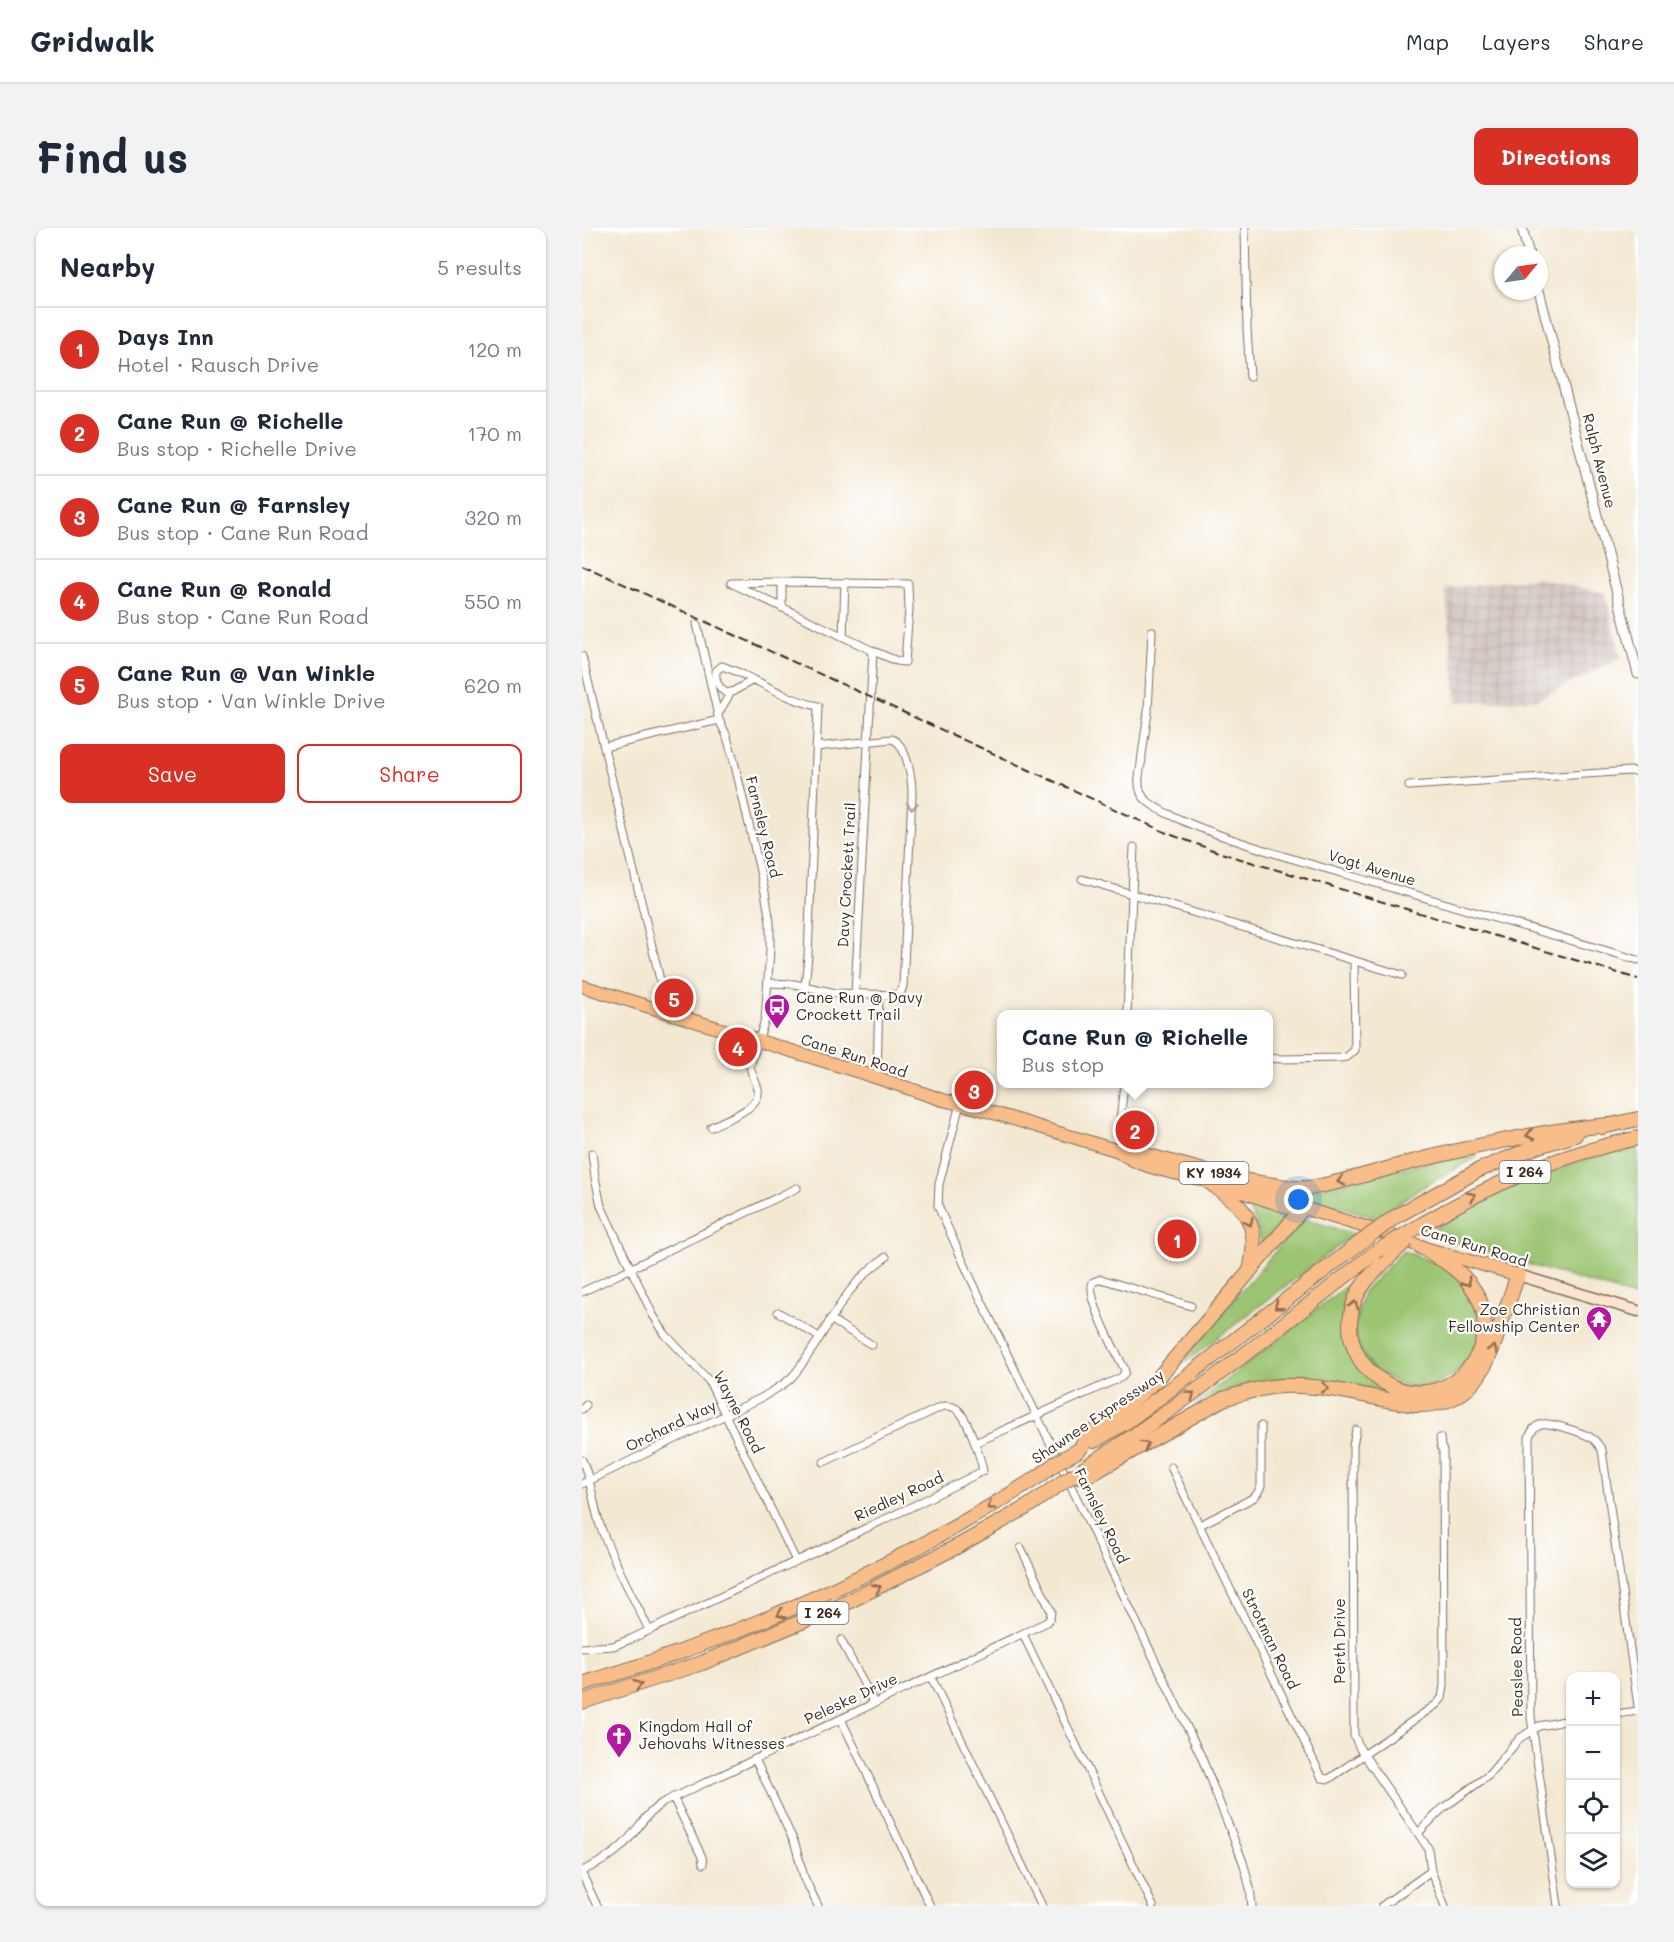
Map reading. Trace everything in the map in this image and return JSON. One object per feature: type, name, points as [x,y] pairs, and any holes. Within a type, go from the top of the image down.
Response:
[{"type":"highway","name":"Cane Run Road","points":[[582,986],[1119,1151],[1131,1150],[1241,1180],[1297,1199],[1303,1208]]},
{"type":"highway","name":"Shawnee Expressway","points":[[582,1684],[683,1652],[744,1629],[836,1590],[934,1539],[1126,1422],[1395,1217],[1457,1181],[1502,1160],[1558,1140],[1638,1119]]},
{"type":"highway","points":[[1241,1180],[1293,1188],[1309,1188],[1421,1159],[1535,1134],[1566,1128],[1609,1125]]},
{"type":"highway","name":"I 264","points":[[582,1702],[702,1663],[771,1636],[842,1605],[958,1546],[1026,1508],[1138,1434],[1376,1252],[1465,1200],[1512,1177],[1561,1158],[1638,1138]]},
{"type":"highway","name":"Cane Run Road","points":[[1119,1151],[1126,1157],[1143,1163],[1208,1181],[1296,1210],[1303,1208],[1398,1237],[1421,1247],[1518,1275]]},
{"type":"highway","points":[[1208,1181],[1234,1201],[1251,1223],[1254,1252],[1250,1271]]},
{"type":"highway","points":[[1079,1450],[1089,1436],[1159,1377],[1303,1208]]},
{"type":"highway","points":[[1421,1226],[1366,1281],[1355,1300],[1350,1321],[1355,1350],[1370,1372],[1396,1389],[1414,1392],[1435,1390],[1452,1383],[1471,1366],[1482,1345],[1485,1322],[1480,1301],[1470,1283],[1454,1268],[1421,1247]]},
{"type":"highway","points":[[1074,1475],[1086,1478],[1223,1400],[1267,1387],[1314,1387],[1417,1405],[1449,1400],[1471,1385],[1486,1365],[1518,1275]]},
{"type":"main road","name":"Cane Run Road","points":[[1518,1275],[1638,1311]]},
{"type":"street","points":[[1245,228],[1246,328],[1250,377]]},
{"type":"street","points":[[1522,228],[1527,246]]},
{"type":"street","name":"Ralph Avenue","points":[[1541,300],[1638,674]]},
{"type":"street","points":[[782,582],[782,608]]},
{"type":"street","points":[[782,582],[845,582],[908,584],[905,662],[873,651],[731,583],[782,582]]},
{"type":"street","points":[[843,636],[845,582]]},
{"type":"street","name":"Farnsley Road","points":[[697,624],[719,717],[733,757],[765,892],[770,932],[765,1020],[750,1066],[758,1088],[758,1097],[748,1109],[711,1127]]},
{"type":"street","name":"Vogt Avenue","points":[[1152,631],[1148,712],[1139,777],[1140,789],[1145,799],[1160,811],[1225,837],[1282,856],[1638,960]]},
{"type":"street","name":"Davy Crockett Trail","points":[[855,993],[873,651]]},
{"type":"street","points":[[582,656],[668,1013]]},
{"type":"street","points":[[753,680],[726,693],[719,688],[716,676],[722,666],[735,670],[801,702],[818,706],[805,985]]},
{"type":"street","points":[[604,747],[719,717],[731,692]]},
{"type":"street","points":[[768,983],[805,985],[836,993],[879,994],[900,993],[903,986],[912,794],[910,770],[898,742],[892,739],[816,747]]},
{"type":"street","name":"Vogt Avenue","points":[[1133,793],[1142,759]]},
{"type":"street","points":[[1409,786],[1638,772]]},
{"type":"street","points":[[1127,1010],[1134,847]]},
{"type":"street","points":[[1082,879],[1402,975]]},
{"type":"street","points":[[1273,1058],[1340,1058],[1347,1057],[1355,1050],[1354,961]]},
{"type":"street","points":[[877,1078],[879,994]]},
{"type":"street","points":[[1119,1151],[1123,1088]]},
{"type":"street","name":"Farnsley Road","points":[[960,1104],[939,1184],[938,1206],[1201,1756],[1243,1862],[1252,1906]]},
{"type":"street","name":"Wayne Road","points":[[592,1153],[601,1206],[657,1324],[710,1381],[796,1561]]},
{"type":"street","points":[[582,1292],[797,1188]]},
{"type":"street","name":"Orchard Way","points":[[586,1482],[763,1397],[782,1385],[802,1364],[854,1285],[868,1270],[886,1257]]},
{"type":"street","points":[[824,1462],[941,1407],[954,1407],[960,1412],[975,1443],[1119,1380],[1125,1374],[1124,1368],[1098,1314],[1090,1289],[1093,1282],[1101,1279],[1191,1306]]},
{"type":"street","points":[[778,1312],[819,1337]]},
{"type":"street","points":[[831,1319],[872,1345]]},
{"type":"street","name":"Peaslee Road","points":[[1558,1906],[1531,1717],[1529,1449],[1530,1435],[1540,1424],[1588,1436],[1602,1450],[1638,1706]]},
{"type":"street","points":[[1200,1525],[1252,1498],[1259,1491],[1262,1479],[1261,1426]]},
{"type":"street","name":"Perth Drive","points":[[1356,1430],[1353,1445],[1355,1740],[1428,1848],[1431,1871],[1445,1906]]},
{"type":"street","points":[[1365,1755],[1437,1704],[1444,1692],[1443,1451],[1440,1438]]},
{"type":"street","name":"Riedley Road","points":[[582,1648],[613,1646],[980,1474],[983,1469],[975,1443]]},
{"type":"street","points":[[582,1460],[586,1482],[602,1530],[649,1630]]},
{"type":"street","name":"Strotman Road","points":[[1172,1467],[1322,1778],[1332,1778],[1365,1755]]},
{"type":"street","name":"Peleske Drive","points":[[582,1873],[615,1853],[645,1815],[673,1797],[1047,1622],[1051,1611],[1021,1548]]},
{"type":"street","points":[[1023,1634],[1154,1906]]},
{"type":"street","points":[[841,1640],[874,1703]]},
{"type":"street","points":[[931,1677],[1042,1906]]},
{"type":"street","points":[[1620,1713],[1638,1711]]},
{"type":"street","points":[[841,1719],[930,1906]]},
{"type":"street","points":[[1419,1832],[1443,1808],[1489,1775],[1520,1738],[1544,1725],[1566,1721]]},
{"type":"street","points":[[755,1759],[795,1844],[804,1877],[818,1906]]},
{"type":"street","points":[[673,1797],[702,1857],[703,1864]]},
{"type":"street","points":[[1382,1906],[1431,1871]]},
{"type":"street","points":[[582,1873],[597,1906]]},
{"type":"shaded area","points":[[1536,578],[1605,593],[1621,658],[1536,700],[1457,702],[1445,588]]},
{"type":"green space","points":[[1638,1145],[1638,1298],[1430,1234],[1453,1216],[1503,1189],[1583,1160]]},
{"type":"green space","points":[[1475,1151],[1477,1157],[1419,1189],[1377,1218],[1296,1193]]},
{"type":"green space","points":[[1245,1204],[1285,1218],[1261,1246],[1255,1220]]},
{"type":"green space","points":[[1302,1220],[1354,1234],[1187,1361],[1184,1358]]},
{"type":"green space","points":[[1403,1251],[1442,1265],[1460,1279],[1478,1311],[1478,1339],[1472,1356],[1453,1376],[1431,1386],[1417,1387],[1399,1384],[1373,1369],[1359,1348],[1354,1328],[1363,1292]]},
{"type":"green space","points":[[1368,1269],[1346,1323],[1383,1390],[1309,1380],[1273,1380],[1238,1387],[1194,1405]]},
{"type":"railway","points":[[582,565],[1169,834],[1221,853],[1638,979]]},
{"type":"place","name":"Cane Run @ Van Winkle","points":[[674,998]]},
{"type":"place","name":"Cane Run @ Davy Crockett Trail","points":[[777,1030]]},
{"type":"place","name":"Cane Run @ Ronald","points":[[738,1047]]},
{"type":"place","name":"Cane Run @ Farnsley","points":[[974,1090]]},
{"type":"place","name":"Cane Run @ Richelle","points":[[1135,1130]]},
{"type":"place","name":"Days Inn","points":[[1177,1239]]},
{"type":"place","name":"Zoe Christian Fellowship Center","points":[[1599,1342]]},
{"type":"place","name":"Kingdom Hall of Jehovahs Witnesses","points":[[619,1759]]}]
